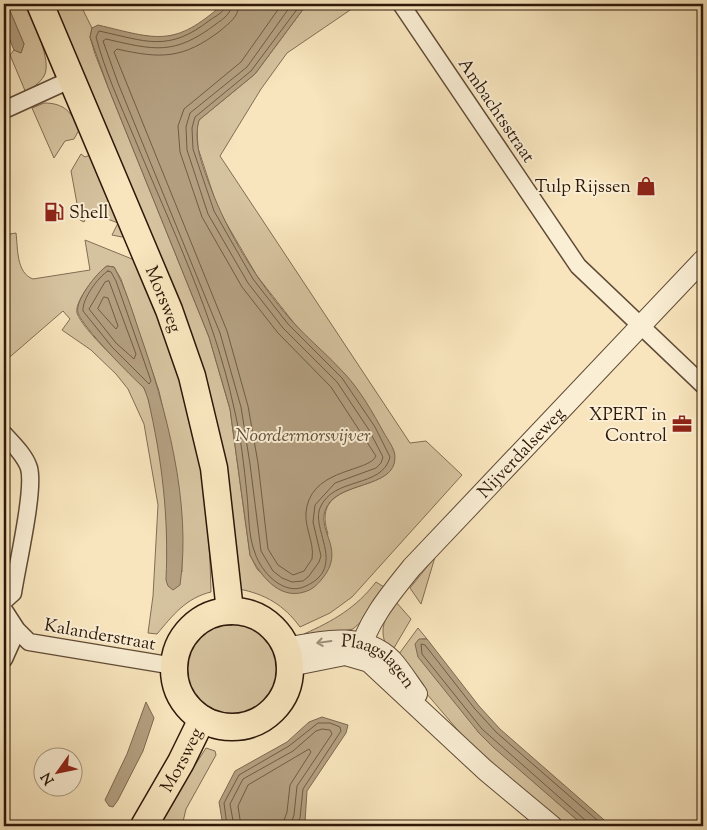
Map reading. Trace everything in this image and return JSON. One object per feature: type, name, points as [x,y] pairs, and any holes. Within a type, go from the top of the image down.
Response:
[{"type":"main road","name":"Morsweg","points":[[40,4],[169,310],[192,376],[214,468],[230,611]]},
{"type":"main road","points":[[230,611],[250,614],[266,622],[280,636],[288,657],[289,684],[282,700],[272,712],[249,725],[229,727],[202,720],[183,700],[177,688],[174,666],[178,649],[192,628],[214,614],[230,611]]},
{"type":"main road","name":"Morsweg","points":[[144,826],[181,762],[202,720]]},
{"type":"street","name":"Ambachtsstraat","points":[[401,4],[578,266],[703,385]]},
{"type":"street","points":[[4,110],[72,79]]},
{"type":"street","name":"Nijverdalseweg","points":[[360,650],[387,598],[412,567],[703,260]]},
{"type":"street","points":[[4,434],[29,468],[30,488],[13,593],[4,601]]},
{"type":"street","name":"Kalanderstraat","points":[[4,610],[17,630],[29,642],[174,666]]},
{"type":"street","points":[[4,659],[17,630]]},
{"type":"street","name":"Plaagslagen","points":[[288,657],[344,655],[372,645],[392,660],[445,732],[485,770],[552,826]]},
{"type":"shaded area","points":[[7,4],[26,4],[44,51],[46,69],[44,76],[26,93],[10,55],[14,50],[21,53],[24,44]]},
{"type":"shaded area","points":[[48,4],[80,4],[92,28],[90,37],[95,54],[209,337],[230,409],[250,555],[257,569],[276,587],[328,534],[325,514],[331,501],[343,493],[385,475],[393,465],[393,449],[257,276],[218,209],[198,148],[197,128],[199,120],[255,74],[307,4],[359,4],[287,53],[261,89],[220,156],[410,443],[426,441],[462,475],[352,597],[330,613],[300,627],[287,612],[266,597],[239,589],[225,501]]},
{"type":"shaded area","points":[[44,103],[51,103],[66,110],[73,118],[79,130],[74,139],[65,141],[54,158],[32,108]]},
{"type":"shaded area","points":[[81,154],[85,157],[90,155],[127,234],[122,237],[112,235],[118,223],[89,212],[84,222],[80,220],[71,171]]},
{"type":"shaded area","points":[[16,233],[21,266],[27,276],[33,279],[90,270],[85,240],[137,261],[155,307],[179,377],[198,449],[207,520],[211,592],[194,598],[187,603],[157,634],[148,633],[153,596],[158,505],[144,424],[128,389],[116,374],[91,350],[62,330],[70,319],[63,311],[4,362],[4,235]],"holes":[[[107,266],[114,267],[121,279],[159,391],[173,455],[181,523],[182,572],[167,558],[166,505],[162,471],[157,436],[147,394],[143,387],[88,330],[77,313],[79,301],[93,280]]]},
{"type":"shaded area","points":[[435,557],[421,604],[410,588]]},
{"type":"shaded area","points":[[376,582],[384,587],[363,620],[353,629],[306,638],[304,634],[343,613]]},
{"type":"shaded area","points":[[396,602],[411,619],[391,653],[384,639],[383,627],[388,614]]},
{"type":"shaded area","points":[[232,618],[252,622],[261,627],[275,641],[280,650],[284,670],[280,690],[275,699],[261,713],[252,718],[232,722],[212,718],[203,713],[189,699],[184,690],[180,670],[184,650],[189,641],[203,627],[212,622]]},
{"type":"shaded area","points":[[418,628],[427,639],[422,639],[479,733],[584,826],[562,826],[474,749],[396,658]]},
{"type":"shaded area","points":[[206,748],[215,751],[216,755],[186,809],[182,826],[156,826]]},
{"type":"water","points":[[4,4],[7,4],[24,44],[21,53],[14,50],[4,26]]},
{"type":"water","name":"Noordermorsvijver","points":[[223,4],[307,4],[255,74],[199,120],[197,137],[199,153],[225,222],[255,273],[291,320],[351,380],[366,402],[395,454],[393,468],[386,475],[340,494],[331,501],[325,511],[324,519],[332,551],[329,569],[314,587],[295,594],[286,592],[271,584],[259,570],[250,555],[230,409],[209,337],[108,87],[90,37],[92,28],[98,25],[151,36],[177,34],[191,28]]},
{"type":"water","points":[[107,266],[114,267],[131,307],[158,392],[174,456],[179,489],[183,554],[180,585],[173,590],[168,586],[166,580],[165,511],[161,466],[148,399],[144,388],[89,330],[78,313],[79,302],[87,288]]},
{"type":"water","points":[[419,639],[427,639],[479,706],[500,729],[611,826],[584,826],[493,747],[479,733],[418,657],[415,644]]},
{"type":"water","points":[[146,702],[154,718],[143,751],[118,800],[113,807],[109,806],[105,800],[127,754]]},
{"type":"water","points":[[322,717],[348,725],[346,733],[307,791],[305,822],[298,826],[223,826],[219,802],[235,771],[287,742],[309,722]]},
{"type":"place","name":"Tulp Rijssen","points":[[646,186]]},
{"type":"place","name":"Shell","points":[[54,212]]},
{"type":"place","name":"XPERT in Control","points":[[682,424]]}]
